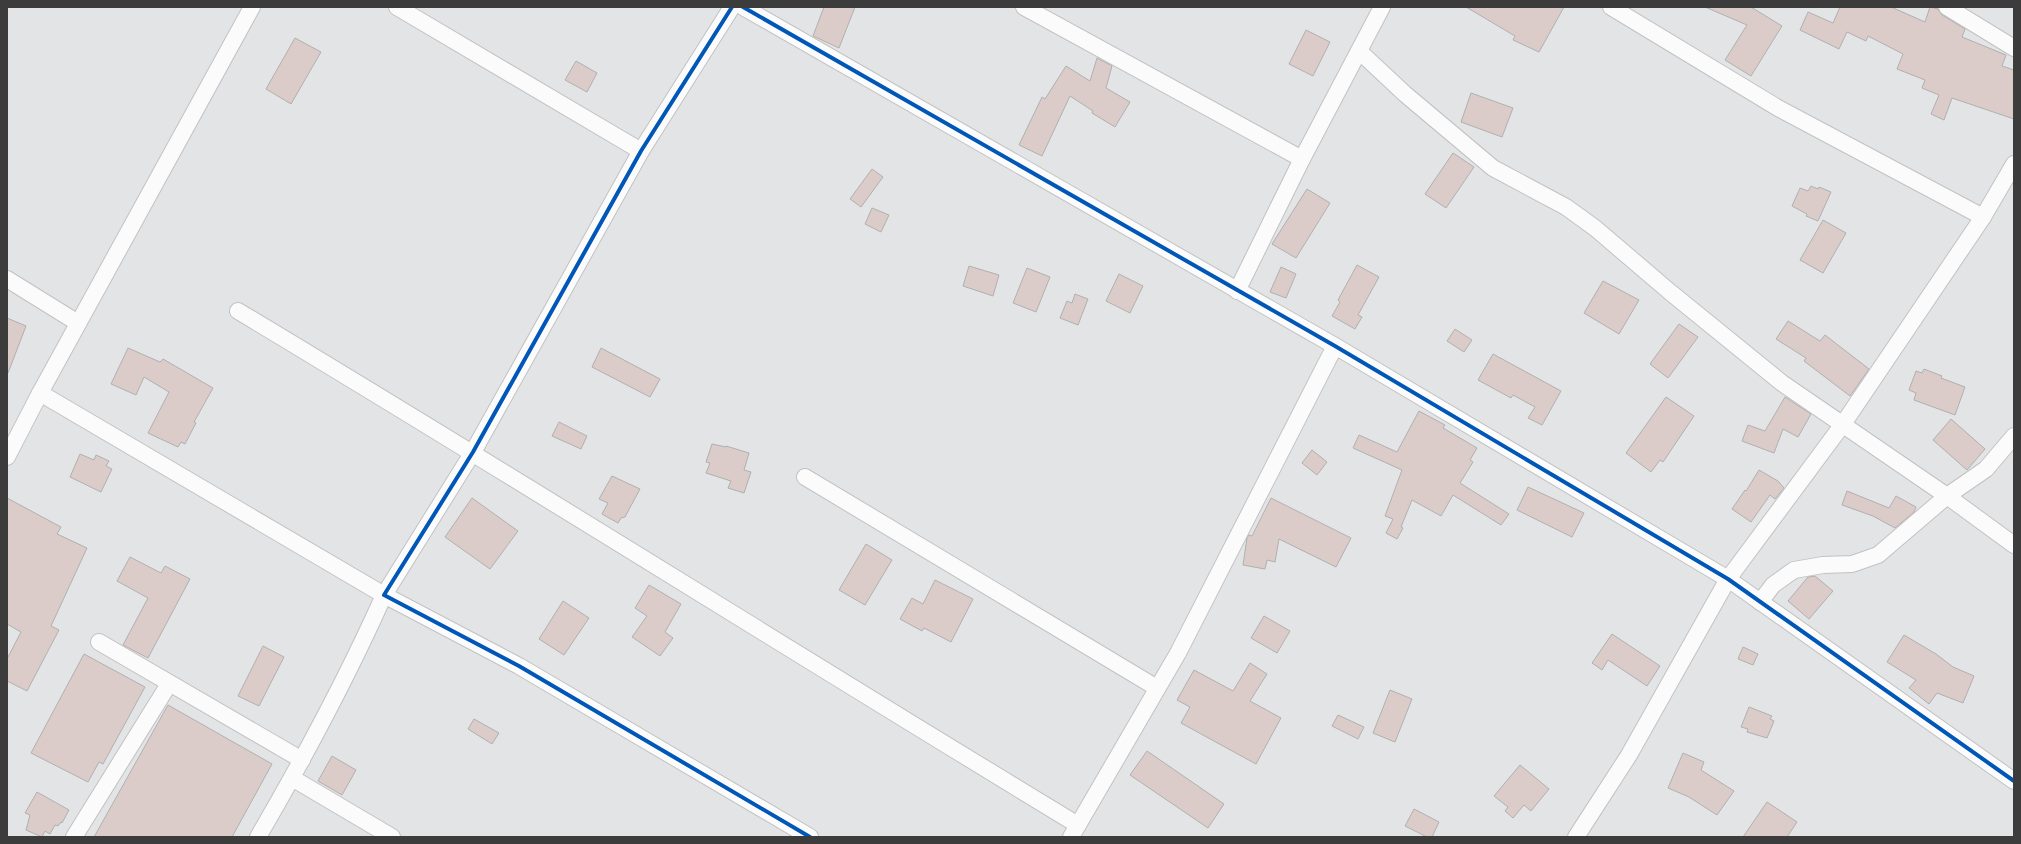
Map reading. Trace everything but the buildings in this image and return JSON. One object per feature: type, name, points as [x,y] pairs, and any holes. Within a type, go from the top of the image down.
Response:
[{"type":"street","points":[[7,457],[78,323],[252,7]]},
{"type":"street","points":[[397,7],[642,151]]},
{"type":"street","points":[[258,837],[302,760],[358,654],[384,595],[473,452],[642,151],[732,7]]},
{"type":"street","points":[[743,7],[1335,346],[1728,579],[2014,781]]},
{"type":"street","points":[[1024,7],[1302,159]]},
{"type":"street","points":[[1237,291],[1302,159],[1382,7]]},
{"type":"street","points":[[1611,7],[1778,108],[1983,217]]},
{"type":"street","points":[[1947,7],[2014,48]]},
{"type":"street","points":[[1359,51],[1404,94],[1493,168],[1566,207],[1595,228],[1670,292],[1782,383],[1947,496],[2014,545]]},
{"type":"street","points":[[1576,837],[1629,755],[1728,579],[1843,424],[1983,217],[2014,164]]},
{"type":"street","points":[[7,279],[78,323]]},
{"type":"street","points":[[238,311],[473,452],[874,702],[1075,831],[1178,653],[1335,346]]},
{"type":"street","points":[[40,393],[384,595],[519,666],[810,837]]},
{"type":"street","points":[[1760,602],[1773,585],[1794,570],[1824,565],[1852,564],[1878,556],[1947,496],[1986,469],[2014,436]]},
{"type":"street","points":[[805,478],[1157,688]]},
{"type":"street","points":[[99,642],[302,760]]},
{"type":"street","points":[[74,837],[169,684]]},
{"type":"street","points":[[292,778],[392,837]]},
{"type":"cycle path","points":[[732,7],[641,151],[473,452],[384,595],[519,666],[810,837]]},
{"type":"cycle path","points":[[743,7],[1335,346],[1728,579],[2014,781]]}]
